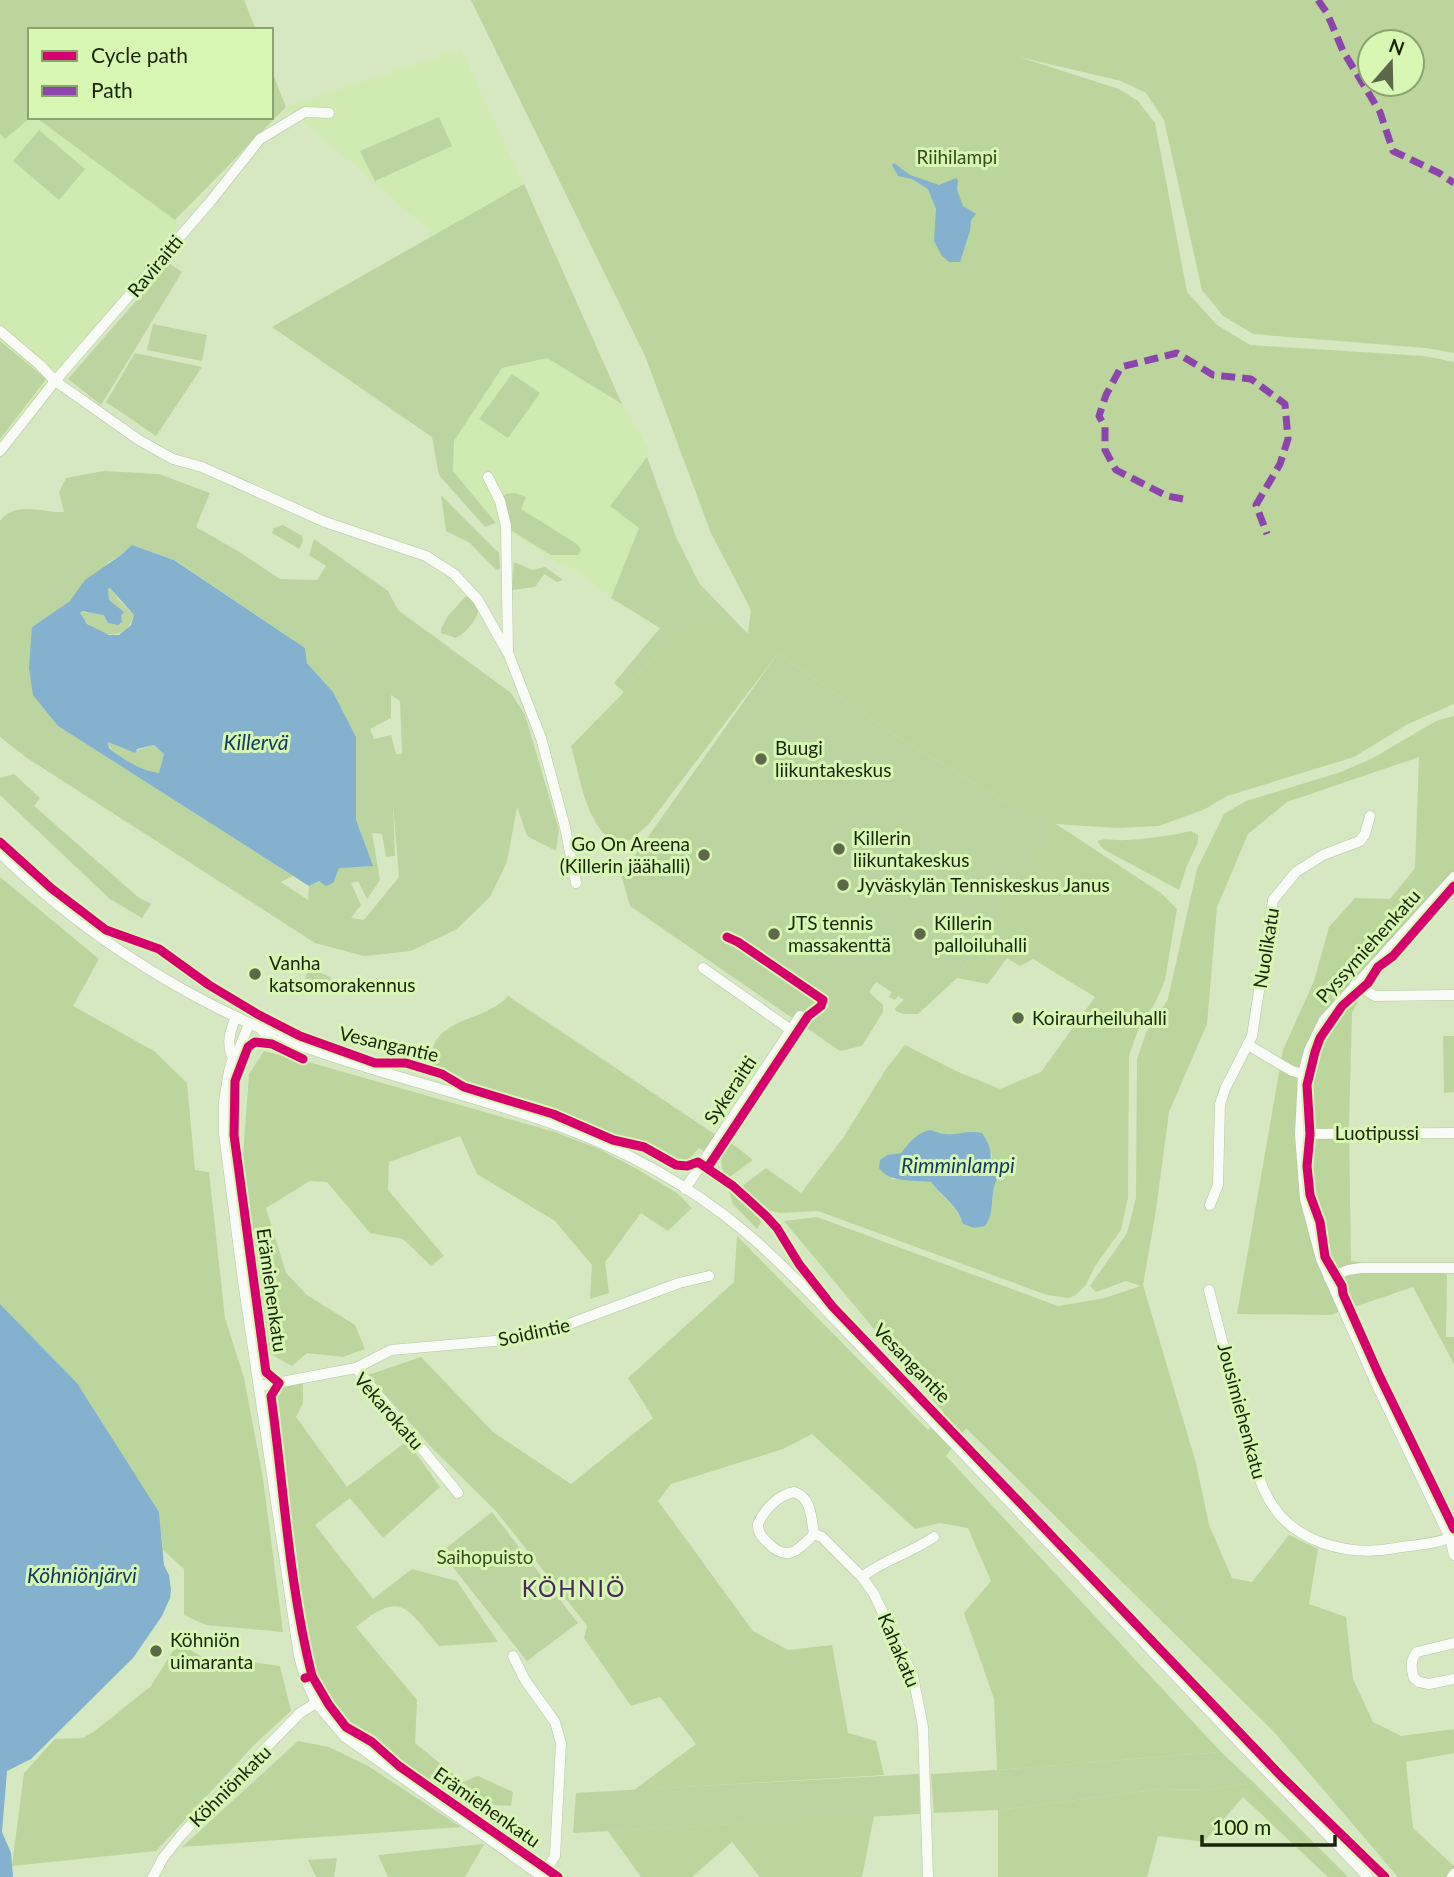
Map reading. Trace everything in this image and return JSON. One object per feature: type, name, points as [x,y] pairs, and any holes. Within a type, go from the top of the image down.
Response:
[{"type":"street","name":"Raviraitti","points":[[0,451],[55,381],[210,202],[260,139],[305,112],[329,113]]},
{"type":"street","points":[[0,331],[55,381],[139,440],[173,459],[202,467],[325,522],[426,556],[454,574],[478,600],[509,655],[541,737],[565,827],[576,883]]},
{"type":"street","points":[[488,477],[500,501],[506,526],[509,655]]},
{"type":"street","name":"Nuolikatu","points":[[1210,1205],[1218,1185],[1220,1104],[1252,1036],[1273,900],[1296,872],[1323,855],[1360,841],[1366,834],[1370,816]]},
{"type":"street","name":"Vesangantie","points":[[0,853],[45,894],[91,930],[139,963],[236,1017],[255,1026],[271,1027],[287,1034],[294,1042],[388,1075],[474,1098],[560,1126],[641,1162],[744,1231],[806,1289],[1367,1877]]},
{"type":"street","name":"Pyssymiehenkatu","points":[[1454,877],[1324,1020],[1315,1036],[1303,1074],[1300,1134],[1301,1167],[1309,1218],[1329,1278],[1452,1537],[1454,1555]]},
{"type":"street","points":[[703,968],[791,1030]]},
{"type":"street","points":[[1354,984],[1376,996],[1454,995]]},
{"type":"street","name":"Sykeraitti","points":[[685,1189],[800,1016]]},
{"type":"street","name":"Erämiehenkatu","points":[[236,1017],[230,1032],[229,1042],[233,1058],[224,1101],[224,1134],[243,1281],[299,1656],[305,1678],[316,1703],[345,1737],[543,1877]]},
{"type":"street","name":"Erämiehenkatu","points":[[233,1058],[255,1026]]},
{"type":"street","points":[[1248,1045],[1292,1071],[1303,1074]]},
{"type":"street","name":"Luotipussi","points":[[1300,1134],[1454,1133]]},
{"type":"street","points":[[1329,1278],[1361,1268],[1454,1268]]},
{"type":"street","name":"Soidintie","points":[[356,1368],[391,1350],[506,1340],[545,1333],[679,1283],[709,1276]]},
{"type":"street","name":"Jousimiehenkatu","points":[[1209,1290],[1256,1468],[1268,1499],[1287,1521],[1321,1543],[1361,1552],[1376,1552],[1452,1537]]},
{"type":"street","name":"Vekarokatu","points":[[260,1386],[356,1368],[458,1493]]},
{"type":"street","points":[[794,1492],[801,1494],[808,1504],[814,1534],[799,1549],[786,1554],[775,1549],[760,1535],[758,1524],[770,1506],[787,1493],[794,1492]]},
{"type":"street","name":"Kahakatu","points":[[814,1534],[821,1537],[862,1577],[874,1594],[914,1676],[920,1702],[928,1877]]},
{"type":"street","points":[[862,1577],[873,1568],[921,1546],[934,1537]]},
{"type":"street","points":[[1454,1643],[1417,1653],[1412,1660],[1412,1670],[1414,1678],[1424,1684],[1454,1679]]},
{"type":"street","points":[[513,1656],[525,1681],[555,1722],[561,1743],[555,1856],[543,1877]]},
{"type":"street","name":"Köhniönkatu","points":[[153,1877],[163,1858],[183,1833],[300,1713],[316,1703]]},
{"type":"shaded area","points":[[461,49],[524,184],[435,235],[286,107]]},
{"type":"shaded area","points":[[29,119],[38,119],[175,220],[177,231],[0,443],[0,134],[5,139]]},
{"type":"shaded area","points":[[547,358],[622,404],[648,447],[647,457],[610,506],[639,527],[611,598],[575,569],[564,567],[496,523],[453,471],[454,441],[502,368]]},
{"type":"green space","points":[[0,0],[244,0],[255,28],[28,28],[29,119],[5,139],[0,134]]},
{"type":"green space","points":[[471,0],[1454,0],[1454,353],[1426,348],[1253,334],[1223,316],[1202,290],[1164,120],[1146,93],[1121,81],[1019,57],[1119,89],[1138,101],[1155,123],[1187,292],[1217,325],[1250,345],[1424,356],[1454,362],[1454,704],[1408,724],[1354,757],[1227,796],[1205,809],[1159,826],[1117,828],[1056,824],[1161,893],[1177,909],[1165,980],[1138,1030],[1129,1056],[1128,1198],[1121,1230],[1095,1266],[1086,1285],[1076,1295],[1068,1298],[1047,1295],[818,1211],[780,1213],[767,1210],[741,1187],[766,1168],[801,1193],[843,1138],[886,1069],[905,1045],[956,1071],[1000,1089],[1041,1072],[1095,997],[1033,959],[1020,966],[1007,958],[988,984],[957,978],[1054,823],[1003,801],[893,734],[778,653],[648,825],[630,840],[617,845],[606,836],[591,813],[571,746],[624,692],[659,650],[693,624],[715,621],[748,633],[751,610],[711,533],[645,356]],"holes":[[[931,1130],[941,1135],[964,1135],[992,1154],[990,1169],[997,1179],[985,1225],[974,1228],[963,1224],[957,1211],[931,1182],[892,1179],[887,1155],[901,1153]]]},
{"type":"green space","points":[[273,74],[286,107],[175,220],[38,119],[273,119]]},
{"type":"green space","points":[[439,117],[452,146],[375,181],[360,151]]},
{"type":"green space","points":[[39,130],[85,169],[59,200],[13,161]]},
{"type":"green space","points":[[524,184],[622,404],[547,358],[502,368],[454,441],[453,471],[496,523],[485,527],[439,475],[432,437],[272,327]]},
{"type":"green space","points":[[169,263],[182,272],[101,405],[68,379]]},
{"type":"green space","points":[[153,324],[207,335],[202,361],[147,350]]},
{"type":"green space","points":[[0,341],[46,379],[0,439]]},
{"type":"green space","points":[[135,353],[202,367],[156,436],[106,402]]},
{"type":"green space","points":[[512,374],[540,393],[508,438],[479,419]]},
{"type":"green space","points":[[647,457],[676,537],[699,583],[748,634],[715,621],[659,650],[624,692],[614,683],[660,628],[611,598],[639,528],[610,506]]},
{"type":"green space","points":[[104,471],[159,474],[210,493],[196,527],[280,579],[317,580],[326,566],[309,555],[314,539],[388,591],[398,610],[511,693],[525,715],[559,830],[556,851],[527,836],[517,807],[507,862],[490,897],[457,929],[411,951],[364,956],[315,943],[27,758],[0,737],[0,521],[13,511],[21,509],[64,512],[59,492],[66,478]],"holes":[[[132,545],[175,560],[305,648],[307,663],[333,692],[356,737],[356,820],[319,881],[309,886],[308,900],[281,882],[293,876],[58,726],[32,627],[70,601],[109,562]],[[391,695],[400,701],[402,754],[396,754],[391,735],[374,739],[370,729],[391,718]],[[393,803],[399,877],[364,920],[351,918],[361,905],[351,883],[358,881],[367,899],[380,880],[372,833],[382,834],[386,857],[395,856]]]},
{"type":"green space","points":[[514,493],[526,497],[521,509],[577,544],[581,550],[578,555],[551,555],[512,531],[503,497]]},
{"type":"green space","points":[[441,495],[499,553],[500,569],[496,570],[470,543],[446,531]]},
{"type":"green space","points":[[283,525],[302,536],[299,549],[272,533],[274,528]]},
{"type":"green space","points":[[514,562],[532,570],[545,567],[563,580],[557,582],[544,574],[535,587],[512,590]]},
{"type":"green space","points":[[111,588],[134,615],[130,625],[116,634],[100,632],[79,613],[87,613],[109,600],[108,589]]},
{"type":"green space","points":[[466,596],[480,606],[474,620],[456,638],[441,633],[448,616]]},
{"type":"green space","name":"Killerin liikuntakeskus","points":[[778,653],[893,734],[1003,801],[1055,823],[957,978],[918,1014],[896,1011],[895,1008],[904,1000],[898,996],[895,1000],[889,997],[892,992],[876,982],[869,992],[883,1005],[883,1012],[862,1046],[840,1051],[630,906],[621,875]]},
{"type":"green space","points":[[1454,716],[1454,873],[1359,999],[1352,1013],[1349,1126],[1351,1261],[1447,1274],[1446,1337],[1454,1337],[1454,1364],[1413,1287],[1330,1315],[1237,1314],[1283,1050],[1314,981],[1329,927],[1355,898],[1390,899],[1415,868],[1419,757],[1287,802],[1248,834],[1217,907],[1207,1024],[1169,1112],[1143,1285],[1196,1463],[1209,1525],[1232,1578],[1252,1582],[1289,1535],[1318,1549],[1309,1604],[1346,1617],[1353,1679],[1373,1722],[1401,1736],[1454,1729],[1454,1753],[1406,1762],[1413,1828],[1454,1866],[1454,1877],[1398,1877],[1274,1732],[966,1428],[946,1456],[1221,1752],[997,1770],[994,1699],[964,1613],[991,1581],[968,1528],[940,1523],[915,1529],[812,1434],[783,1449],[671,1484],[658,1501],[753,1631],[788,1650],[832,1645],[848,1733],[876,1741],[884,1775],[634,1790],[696,1744],[660,1697],[631,1706],[584,1638],[587,1626],[581,1618],[495,1510],[432,1448],[368,1375],[421,1357],[493,1432],[571,1484],[653,1418],[628,1378],[734,1282],[737,1236],[928,1430],[944,1413],[784,1221],[817,1217],[1058,1306],[1105,1298],[1141,1286],[1126,1281],[1096,1292],[1090,1286],[1127,1233],[1136,1198],[1137,1059],[1146,1033],[1168,999],[1197,869],[1224,814],[1246,801],[1341,772],[1373,758],[1436,721]]},
{"type":"green space","points":[[108,742],[132,752],[154,745],[164,754],[159,774],[122,757]]},
{"type":"green space","points":[[14,774],[40,798],[34,806],[138,897],[151,904],[142,918],[110,899],[0,795],[0,778]]},
{"type":"green space","points":[[1191,831],[1198,835],[1198,842],[1179,890],[1103,849],[1097,841],[1150,838]]},
{"type":"green space","points":[[0,877],[99,959],[73,1006],[154,1051],[187,1083],[195,1170],[209,1172],[225,1318],[244,1378],[263,1478],[283,1632],[206,1625],[184,1615],[184,1569],[163,1550],[159,1512],[77,1383],[0,1304]]},
{"type":"green space","points":[[314,970],[330,977],[334,984],[331,991],[305,979],[307,973]]},
{"type":"green space","points":[[508,996],[716,1135],[705,1152],[699,1148],[688,1160],[679,1161],[634,1140],[612,1136],[556,1112],[463,1085],[446,1072],[432,1068],[433,1047],[440,1036],[458,1023],[500,1004]]},
{"type":"green space","points":[[1443,1036],[1454,1036],[1454,1092],[1444,1093]]},
{"type":"green space","points":[[264,1051],[555,1132],[599,1149],[635,1168],[677,1193],[692,1208],[668,1231],[641,1213],[605,1262],[609,1293],[590,1299],[592,1265],[555,1221],[477,1174],[460,1136],[389,1162],[388,1190],[444,1256],[431,1266],[403,1239],[370,1233],[327,1182],[310,1181],[266,1208],[286,1273],[307,1295],[355,1325],[365,1349],[343,1357],[307,1353],[292,1366],[269,1353],[243,1156],[249,1074]]},
{"type":"green space","points":[[726,1139],[753,1160],[728,1178],[721,1165]]},
{"type":"green space","points":[[728,1188],[758,1214],[761,1222],[757,1229],[733,1204]]},
{"type":"green space","points":[[303,1383],[303,1403],[296,1417],[347,1487],[407,1441],[440,1487],[383,1538],[350,1498],[315,1525],[373,1599],[412,1569],[457,1581],[498,1642],[439,1646],[410,1613],[394,1606],[371,1615],[356,1627],[417,1700],[415,1743],[463,1782],[478,1776],[513,1792],[511,1806],[455,1802],[402,1766],[374,1740],[353,1729],[315,1675],[310,1655],[275,1397],[280,1388]]},
{"type":"green space","name":"Saihopuisto","points":[[492,1512],[578,1623],[527,1661],[441,1552]]},
{"type":"green space","points":[[178,1643],[204,1658],[280,1666],[291,1711],[255,1744],[156,1851],[12,1866],[24,1773],[55,1739],[83,1738],[151,1686]]},
{"type":"green space","points":[[298,1741],[329,1747],[368,1766],[461,1827],[182,1847]]},
{"type":"green space","points":[[1221,1752],[1254,1783],[1210,1790],[1162,1789],[998,1810],[934,1813],[931,1774]]},
{"type":"green space","points":[[919,1774],[920,1814],[573,1833],[576,1793]]},
{"type":"green space","points":[[1254,1783],[1348,1877],[1328,1877],[1243,1797],[1204,1842],[1158,1836],[1147,1877],[998,1877],[998,1810],[1162,1789],[1210,1790]]},
{"type":"green space","points":[[874,1816],[862,1877],[760,1877],[732,1842],[692,1877],[641,1877],[608,1831]]},
{"type":"green space","points":[[484,1844],[465,1877],[388,1877],[378,1855]]},
{"type":"green space","points":[[337,1858],[334,1877],[316,1877],[308,1860]]},
{"type":"water","name":"Riihilampi","points":[[894,163],[910,175],[939,185],[956,178],[958,180],[957,190],[963,206],[976,214],[971,220],[960,262],[949,262],[942,256],[934,241],[936,209],[928,189],[912,179],[898,176],[892,165]]},
{"type":"water","name":"Killervä","points":[[132,545],[174,560],[305,648],[307,663],[333,692],[356,737],[356,820],[373,866],[339,868],[333,883],[326,886],[319,881],[309,886],[58,726],[33,695],[29,668],[32,627],[70,601],[85,580]],"holes":[[[110,588],[134,615],[131,625],[119,635],[109,635],[87,624],[80,613],[82,611],[104,615],[108,623],[118,625],[122,622],[121,616],[124,612],[109,600]],[[108,742],[135,753],[137,749],[154,745],[164,754],[159,773],[126,760],[109,748]]]},
{"type":"water","name":"Rimminlampi","points":[[931,1130],[945,1134],[982,1133],[985,1138],[990,1150],[990,1169],[997,1179],[990,1215],[985,1226],[974,1228],[963,1224],[953,1206],[931,1182],[895,1178],[883,1173],[879,1168],[880,1160],[887,1155],[901,1153],[918,1135]]},
{"type":"water","name":"Köhniönjärvi","points":[[0,1304],[77,1383],[159,1512],[164,1565],[169,1575],[171,1590],[162,1616],[133,1658],[31,1759],[7,1771],[2,1832],[11,1853],[13,1877],[0,1877]]},
{"type":"marked path","points":[[1318,0],[1327,13],[1343,51],[1380,112],[1393,151],[1454,183]]},
{"type":"marked path","points":[[1183,499],[1167,496],[1116,470],[1105,450],[1105,427],[1099,416],[1106,395],[1121,367],[1177,353],[1213,375],[1251,379],[1285,404],[1288,439],[1280,464],[1256,505],[1267,534]]},
{"type":"cycle path","points":[[0,842],[51,888],[106,930],[159,949],[209,985],[300,1036],[375,1063],[406,1063],[442,1074],[464,1087],[553,1114],[613,1140],[644,1147],[676,1165],[687,1166],[698,1162],[733,1186],[777,1228],[799,1264],[832,1306],[1281,1776],[1385,1877]]},
{"type":"cycle path","points":[[1454,886],[1393,956],[1378,967],[1368,983],[1342,1006],[1320,1038],[1307,1085],[1310,1134],[1307,1166],[1310,1195],[1320,1222],[1325,1257],[1342,1286],[1343,1294],[1379,1375],[1454,1529]]},
{"type":"cycle path","points":[[708,1167],[808,1016],[821,1006],[823,1000],[727,937]]},
{"type":"cycle path","points":[[303,1059],[272,1044],[255,1042],[248,1047],[235,1081],[234,1135],[266,1372],[279,1383],[271,1396],[292,1572],[312,1676]]},
{"type":"cycle path","points":[[305,1678],[312,1676],[346,1727],[372,1742],[399,1766],[558,1877]]},
{"type":"place","name":"Buugi liikuntakeskus","points":[[761,759]]},
{"type":"place","name":"Killerin liikuntakeskus","points":[[839,849]]},
{"type":"place","name":"Go On Areena (Killerin jäähalli)","points":[[704,855]]},
{"type":"place","name":"Jyväskylän Tenniskeskus Janus","points":[[843,885]]},
{"type":"place","name":"JTS tennis massakenttä","points":[[774,934]]},
{"type":"place","name":"Killerin palloiluhalli","points":[[920,934]]},
{"type":"place","name":"Vanha katsomorakennus","points":[[255,974]]},
{"type":"place","name":"Koiraurheiluhalli","points":[[1018,1018]]},
{"type":"place","name":"Köhniön uimaranta","points":[[156,1651]]},
{"type":"district","name":"KÖHNIÖ","points":[[574,1589]]}]
